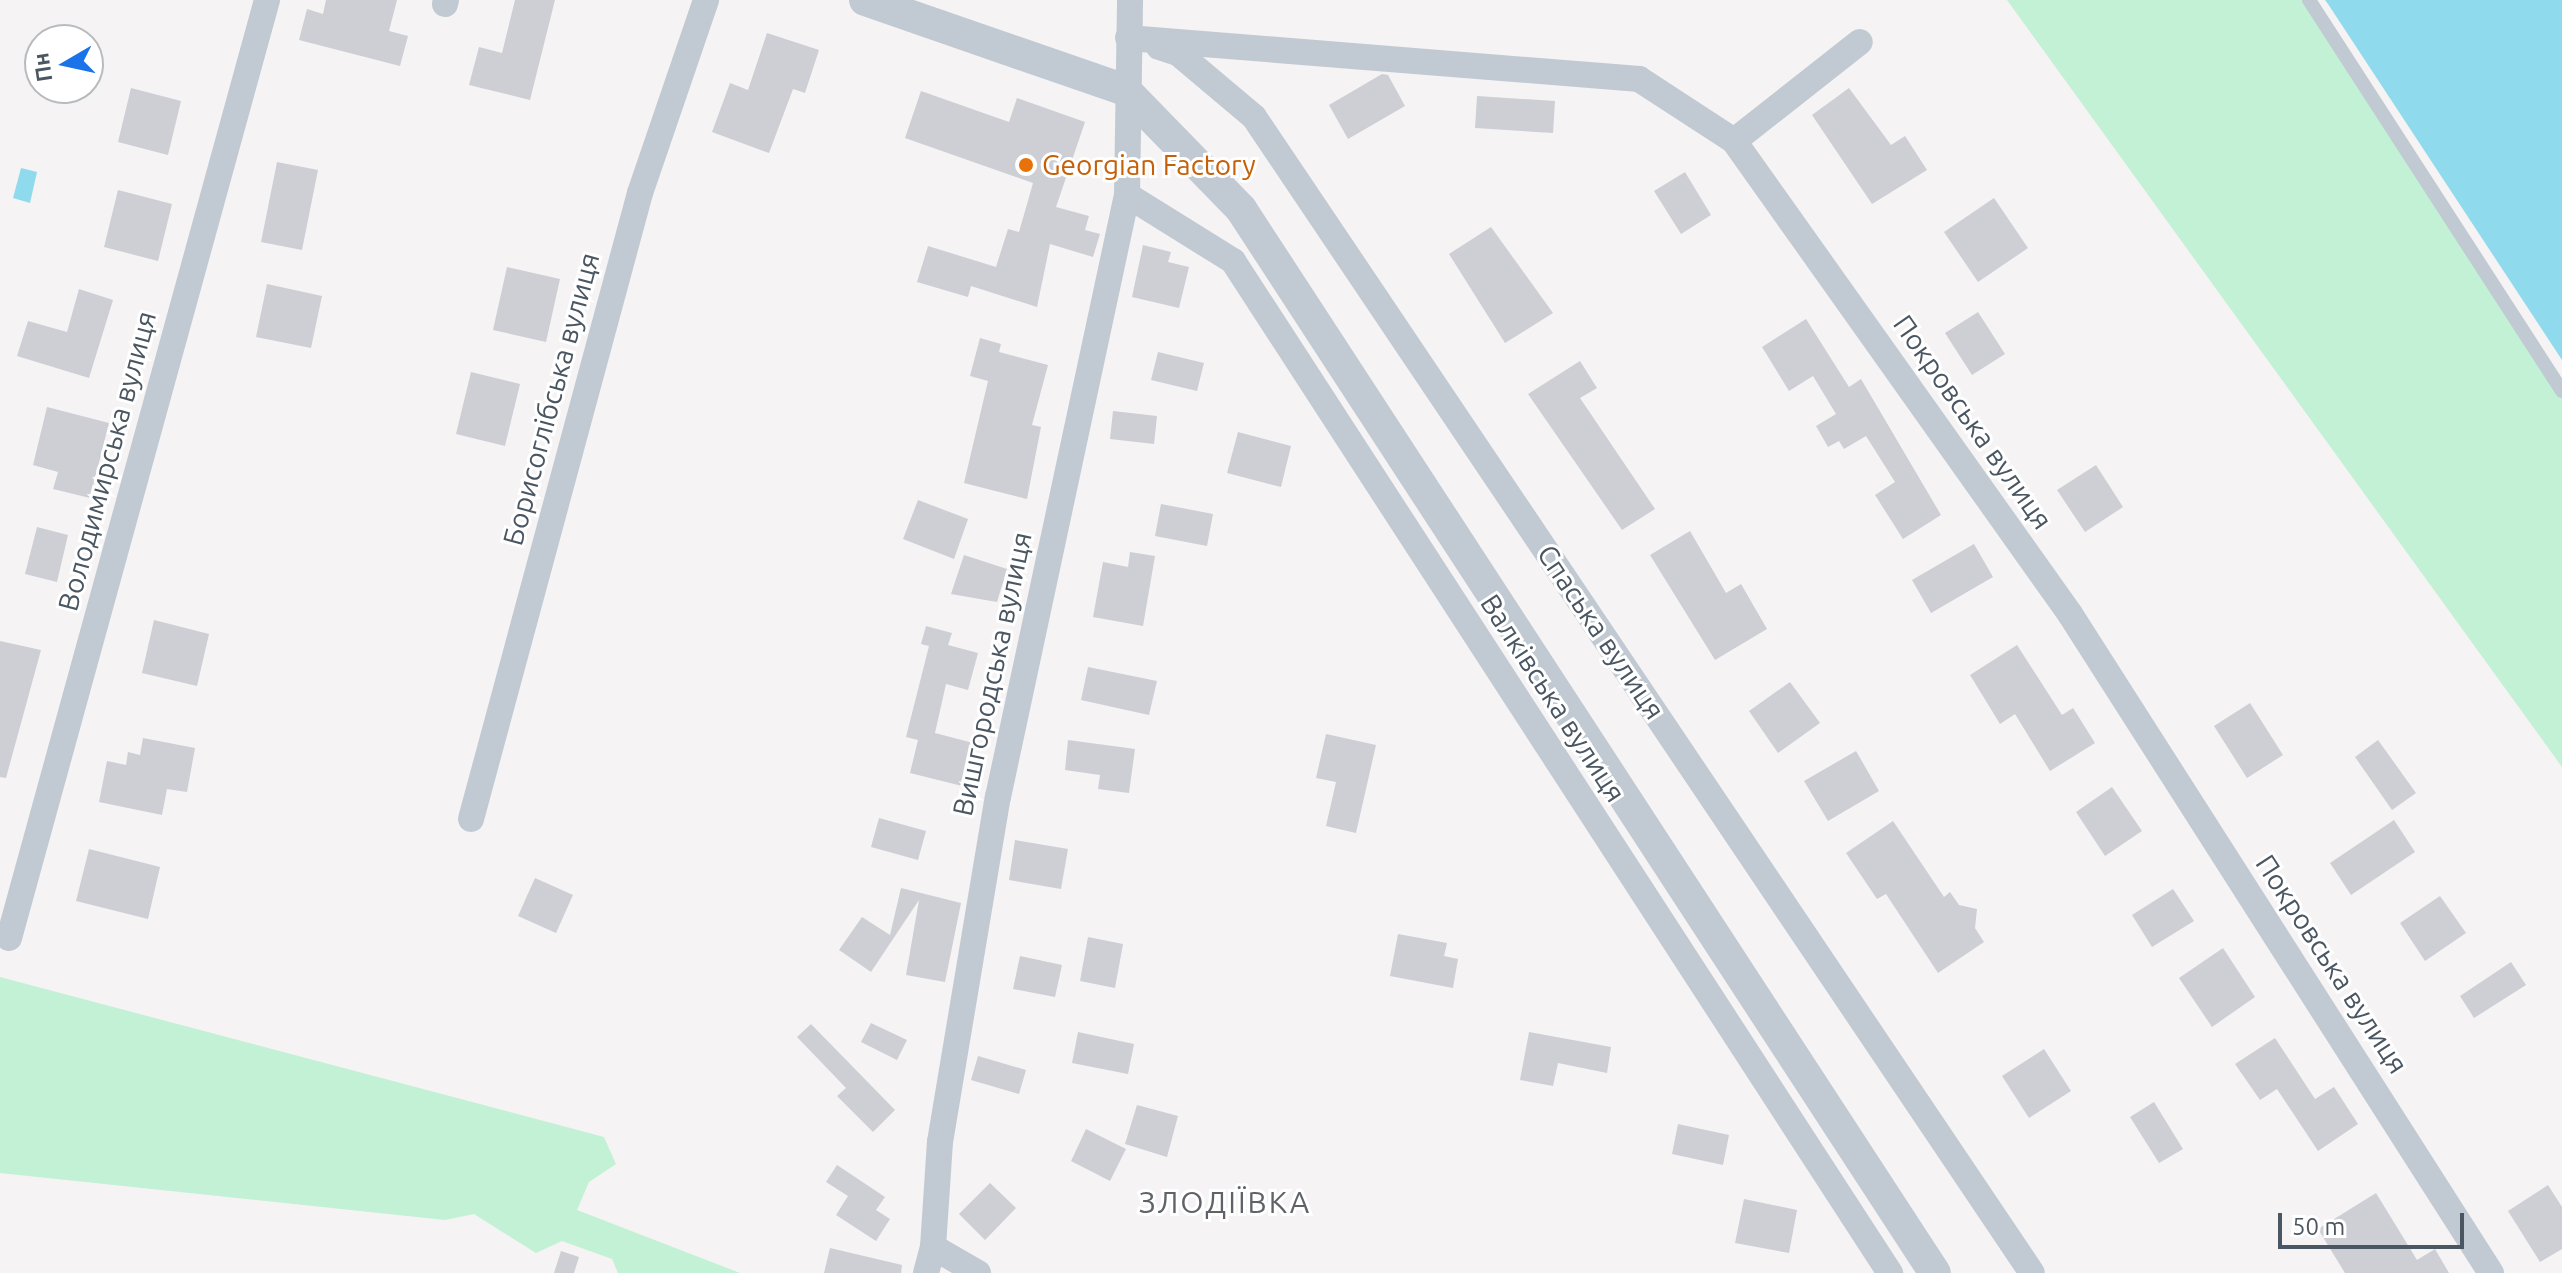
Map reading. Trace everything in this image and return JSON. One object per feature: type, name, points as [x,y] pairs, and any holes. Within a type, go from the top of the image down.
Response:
[{"type":"street","name":"Володимирська вулиця","points":[[9,938],[267,0]]},
{"type":"street","name":"Борисоглібська вулиця","points":[[471,819],[640,193],[706,0]]},
{"type":"street","points":[[865,0],[1125,90],[1241,209],[1935,1273]]},
{"type":"street","name":"Вишгородська вулиця","points":[[926,1273],[933,1247],[940,1142],[998,797],[1127,195],[1125,90],[1130,0]]},
{"type":"street","name":"Покровська вулиця","points":[[1128,38],[1639,79],[1734,141],[2070,614],[2491,1273]]},
{"type":"street","name":"Спаська вулиця","points":[[1128,38],[1178,53],[1254,117],[2032,1273]]},
{"type":"street","points":[[1734,141],[1860,42]]},
{"type":"street","name":"Валківська вулиця","points":[[1127,195],[1233,261],[1890,1273]]},
{"type":"street","points":[[1336,421],[1365,402]]},
{"type":"street","points":[[1768,1086],[1799,1064]]},
{"type":"street","points":[[933,1247],[978,1273]]},
{"type":"lane","points":[[2309,0],[2562,391]]},
{"type":"green space","points":[[2007,0],[2309,0],[2562,391],[2562,767]]},
{"type":"green space","points":[[0,977],[604,1137],[616,1164],[589,1182],[577,1210],[740,1273],[618,1273],[612,1259],[562,1241],[536,1253],[474,1214],[445,1220],[0,1173]]},
{"type":"water","points":[[2325,0],[2562,0],[2562,360],[2328,4]]},
{"type":"water","points":[[21,168],[37,172],[30,203],[13,198]]},
{"type":"building","points":[[326,0],[397,0],[389,31],[408,36],[400,66],[299,40],[307,9],[323,14]]},
{"type":"building","points":[[515,0],[555,0],[530,100],[469,85],[479,47],[502,53]]},
{"type":"building","points":[[767,33],[819,50],[805,93],[793,89],[769,153],[712,132],[730,83],[748,90]]},
{"type":"building","points":[[1382,74],[1388,75],[1405,106],[1348,139],[1329,105]]},
{"type":"building","points":[[131,88],[181,101],[168,155],[118,142]]},
{"type":"building","points":[[1849,88],[1891,145],[1905,136],[1927,170],[1872,204],[1812,115]]},
{"type":"building","points":[[921,91],[1009,122],[1017,98],[1085,122],[1056,207],[1089,216],[1085,230],[1100,234],[1093,257],[1050,244],[1037,307],[971,286],[968,297],[917,282],[928,246],[996,267],[1008,229],[1019,232],[1033,183],[905,138]]},
{"type":"building","points":[[1477,96],[1555,101],[1553,133],[1475,128]]},
{"type":"building","points":[[277,162],[318,170],[302,250],[261,242]]},
{"type":"building","points":[[1685,172],[1711,215],[1681,234],[1654,191]]},
{"type":"building","points":[[118,190],[172,204],[158,261],[104,247]]},
{"type":"building","points":[[1994,198],[2028,248],[1978,282],[1944,232]]},
{"type":"building","points":[[1491,227],[1553,313],[1505,343],[1449,254]]},
{"type":"building","points":[[1143,245],[1171,252],[1168,262],[1189,267],[1179,308],[1132,297]]},
{"type":"building","points":[[507,267],[560,279],[546,342],[493,330]]},
{"type":"building","points":[[267,284],[322,296],[311,348],[256,337]]},
{"type":"building","points":[[79,289],[113,300],[89,378],[17,356],[28,321],[67,332]]},
{"type":"building","points":[[1978,312],[2005,354],[1972,375],[1945,333]]},
{"type":"building","points":[[1806,319],[1849,387],[1861,379],[1941,515],[1903,539],[1875,495],[1895,482],[1866,436],[1844,449],[1839,441],[1828,447],[1816,426],[1836,414],[1813,376],[1789,391],[1762,347]]},
{"type":"building","points":[[980,338],[1001,344],[999,352],[1048,365],[1032,425],[1041,427],[1027,499],[964,483],[988,381],[970,376]]},
{"type":"building","points":[[1158,352],[1204,363],[1197,391],[1151,380]]},
{"type":"building","points":[[1580,361],[1597,388],[1580,398],[1655,509],[1622,530],[1528,394]]},
{"type":"building","points":[[471,372],[520,384],[505,446],[456,434]]},
{"type":"building","points":[[47,407],[109,423],[90,498],[53,489],[58,472],[33,465]]},
{"type":"building","points":[[1113,411],[1157,416],[1154,444],[1110,439]]},
{"type":"building","points":[[1238,432],[1291,446],[1281,487],[1227,473]]},
{"type":"building","points":[[2096,465],[2123,507],[2085,532],[2057,490]]},
{"type":"building","points":[[918,500],[968,519],[954,559],[903,539]]},
{"type":"building","points":[[1161,504],[1213,514],[1207,546],[1155,536]]},
{"type":"building","points":[[37,527],[68,535],[57,582],[25,574]]},
{"type":"building","points":[[1690,531],[1726,593],[1741,584],[1767,629],[1715,660],[1650,555]]},
{"type":"building","points":[[1974,544],[1993,577],[1931,613],[1912,580]]},
{"type":"building","points":[[1130,552],[1155,556],[1143,626],[1093,617],[1103,562],[1128,567]]},
{"type":"building","points":[[964,555],[1007,569],[997,602],[951,594]]},
{"type":"building","points":[[154,620],[209,634],[197,686],[142,673]]},
{"type":"building","points":[[926,626],[952,633],[948,645],[978,653],[968,690],[946,684],[935,733],[977,744],[966,787],[910,773],[918,740],[906,737],[929,646],[921,644]]},
{"type":"building","points":[[0,641],[41,650],[6,778],[0,777]]},
{"type":"building","points":[[2017,645],[2062,715],[2073,708],[2095,743],[2050,771],[2015,714],[2000,724],[1970,675]]},
{"type":"building","points":[[1088,667],[1157,681],[1149,715],[1081,700]]},
{"type":"building","points":[[1790,682],[1820,723],[1778,753],[1749,711]]},
{"type":"building","points":[[2250,703],[2283,755],[2247,778],[2214,726]]},
{"type":"building","points":[[1326,734],[1376,745],[1356,833],[1326,826],[1336,782],[1316,778]]},
{"type":"building","points":[[143,738],[195,748],[187,792],[167,789],[162,815],[99,802],[107,761],[126,765],[128,752],[140,755]]},
{"type":"building","points":[[1068,740],[1135,749],[1129,793],[1098,789],[1100,775],[1065,770]]},
{"type":"building","points":[[2378,740],[2416,793],[2392,810],[2355,757]]},
{"type":"building","points":[[1856,751],[1879,791],[1828,821],[1804,781]]},
{"type":"building","points":[[2112,787],[2142,831],[2105,856],[2076,812]]},
{"type":"building","points":[[879,818],[926,831],[918,860],[871,847]]},
{"type":"building","points":[[2394,820],[2415,852],[2351,895],[2330,863]]},
{"type":"building","points":[[1893,821],[1944,897],[1950,892],[1959,905],[1977,909],[1975,928],[1984,942],[1938,973],[1886,894],[1877,899],[1846,853]]},
{"type":"building","points":[[1015,840],[1068,849],[1061,889],[1009,880]]},
{"type":"building","points":[[89,849],[160,867],[148,919],[76,901]]},
{"type":"building","points":[[535,878],[573,895],[556,933],[518,916]]},
{"type":"building","points":[[901,888],[961,903],[945,982],[906,975],[919,900],[871,972],[839,950],[862,917],[890,935]]},
{"type":"building","points":[[2173,889],[2194,921],[2152,947],[2132,915]]},
{"type":"building","points":[[2440,896],[2466,933],[2425,961],[2400,923]]},
{"type":"building","points":[[1398,934],[1447,943],[1444,956],[1458,959],[1453,988],[1390,976]]},
{"type":"building","points":[[1088,937],[1123,944],[1115,988],[1080,981]]},
{"type":"building","points":[[2223,948],[2255,997],[2212,1027],[2179,978]]},
{"type":"building","points":[[1020,956],[1062,965],[1055,997],[1013,989]]},
{"type":"building","points":[[2511,962],[2526,985],[2474,1018],[2460,996]]},
{"type":"building","points":[[871,1023],[907,1040],[897,1060],[861,1042]]},
{"type":"building","points":[[811,1024],[895,1110],[873,1132],[837,1096],[846,1088],[797,1037]]},
{"type":"building","points":[[1078,1032],[1134,1044],[1128,1074],[1072,1063]]},
{"type":"building","points":[[1529,1032],[1611,1047],[1607,1073],[1558,1063],[1553,1086],[1520,1080]]},
{"type":"building","points":[[2275,1038],[2315,1099],[2334,1087],[2358,1124],[2318,1151],[2277,1089],[2260,1100],[2235,1064]]},
{"type":"building","points":[[2044,1049],[2071,1091],[2029,1118],[2002,1076]]},
{"type":"building","points":[[978,1056],[1026,1070],[1019,1094],[971,1080]]},
{"type":"building","points":[[2154,1102],[2183,1149],[2159,1163],[2130,1117]]},
{"type":"building","points":[[1137,1105],[1178,1116],[1167,1157],[1125,1144]]},
{"type":"building","points":[[1678,1124],[1729,1135],[1723,1165],[1672,1154]]},
{"type":"building","points":[[1086,1129],[1126,1149],[1110,1181],[1071,1161]]},
{"type":"building","points":[[837,1165],[885,1197],[876,1210],[890,1219],[876,1241],[836,1215],[848,1196],[826,1182]]},
{"type":"building","points":[[990,1183],[1016,1208],[985,1240],[959,1214]]},
{"type":"building","points":[[2548,1185],[2562,1207],[2562,1249],[2540,1262],[2508,1211]]},
{"type":"building","points":[[2376,1193],[2417,1260],[2435,1249],[2449,1273],[2345,1273],[2318,1229]]},
{"type":"building","points":[[1744,1199],[1797,1210],[1789,1253],[1735,1243]]},
{"type":"building","points":[[830,1248],[902,1265],[901,1273],[824,1273]]},
{"type":"building","points":[[561,1251],[579,1257],[574,1273],[554,1273]]},
{"type":"place","name":"Georgian Factory","points":[[1026,165]]},
{"type":"district","name":"ЗЛОДІЇВКА","points":[[1225,1202]]}]
